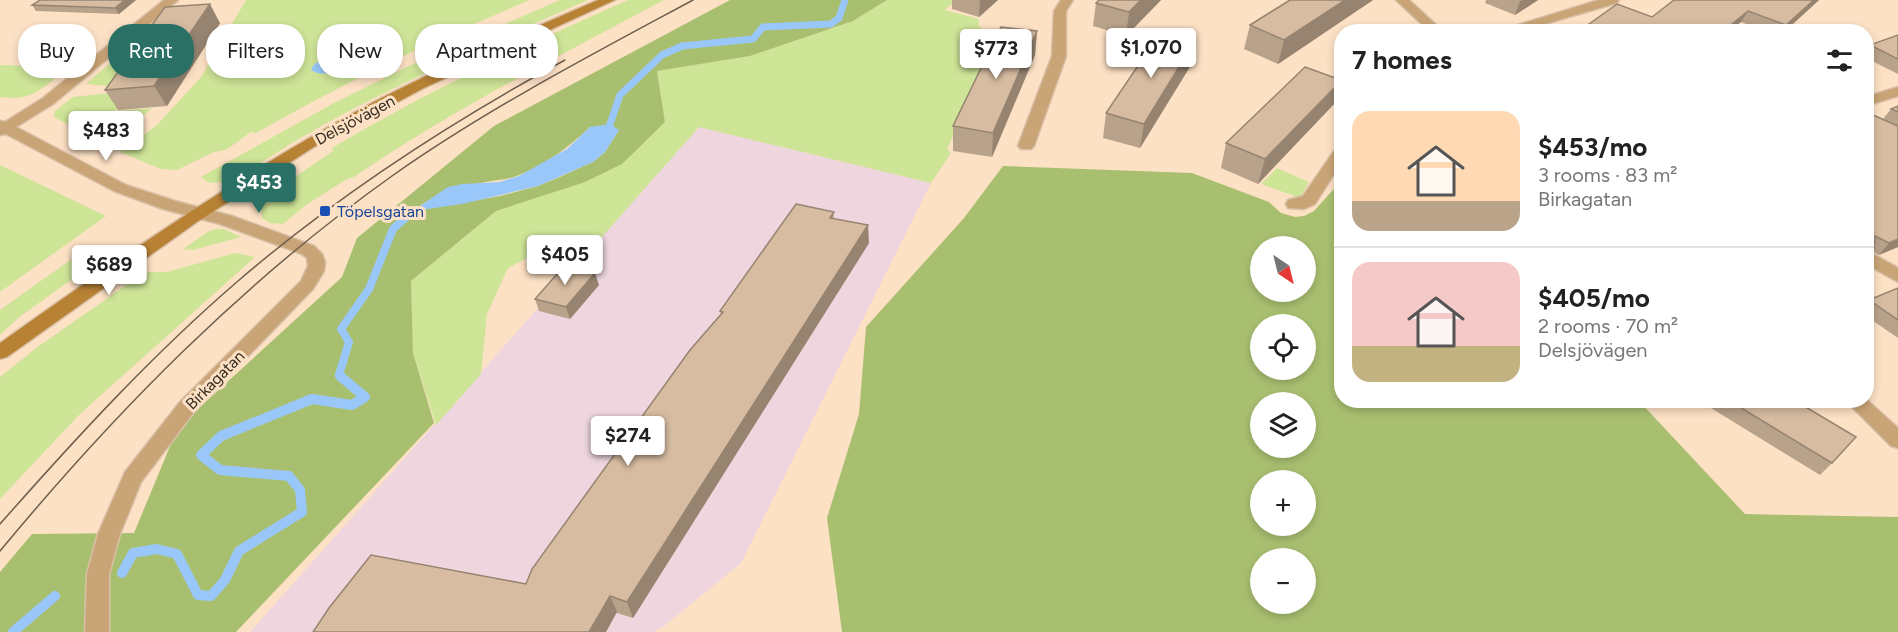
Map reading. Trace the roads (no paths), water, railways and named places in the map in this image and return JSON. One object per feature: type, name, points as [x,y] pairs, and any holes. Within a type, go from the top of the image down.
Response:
[{"type":"street","points":[[2,128],[48,101],[172,0]]},
{"type":"street","name":"Delsjövägen","points":[[0,352],[134,256],[310,143],[365,113],[491,51],[609,0]]},
{"type":"street","points":[[1026,146],[1059,56],[1060,11],[1067,0]]},
{"type":"street","points":[[1402,0],[1429,24]]},
{"type":"street","points":[[1529,24],[1613,0]]},
{"type":"street","points":[[1874,99],[1898,91]]},
{"type":"street","points":[[2,128],[120,188],[199,214]]},
{"type":"street","points":[[1294,204],[1304,204],[1309,200],[1334,162]]},
{"type":"street","name":"Birkagatan","points":[[97,632],[98,574],[109,534],[132,478],[187,407],[307,285],[318,265],[316,257],[308,250],[226,220],[199,214]]},
{"type":"street","points":[[1874,261],[1898,276]]},
{"type":"street","points":[[1863,408],[1898,440]]},
{"type":"water","points":[[317,63],[317,72],[311,70]]},
{"type":"water","points":[[610,124],[619,130],[605,152],[593,162],[538,186],[462,204],[413,211],[448,187],[499,182],[519,176],[567,149],[590,127]]},
{"type":"waterway","points":[[610,124],[620,95],[662,55],[682,46],[753,39],[763,27],[831,24],[839,18],[845,0]]},
{"type":"waterway","points":[[342,377],[339,375],[349,342],[341,329],[369,289],[393,229],[413,211]]},
{"type":"waterway","points":[[122,573],[133,553],[157,549],[177,554],[198,595],[211,596],[225,580],[239,551],[302,512],[300,490],[289,476],[220,470],[201,455],[221,436],[312,399],[352,405],[365,397],[340,376]]},
{"type":"waterway","points":[[13,632],[55,596]]},
{"type":"tram line","points":[[0,551],[89,448],[184,351],[233,304],[337,217],[392,176],[465,128],[616,41],[693,0]]},
{"type":"tram line","points":[[0,524],[86,429],[175,338],[276,249],[395,162],[479,109],[565,60]]},
{"type":"place","name":"Töpelsgatan","points":[[325,211]]}]
